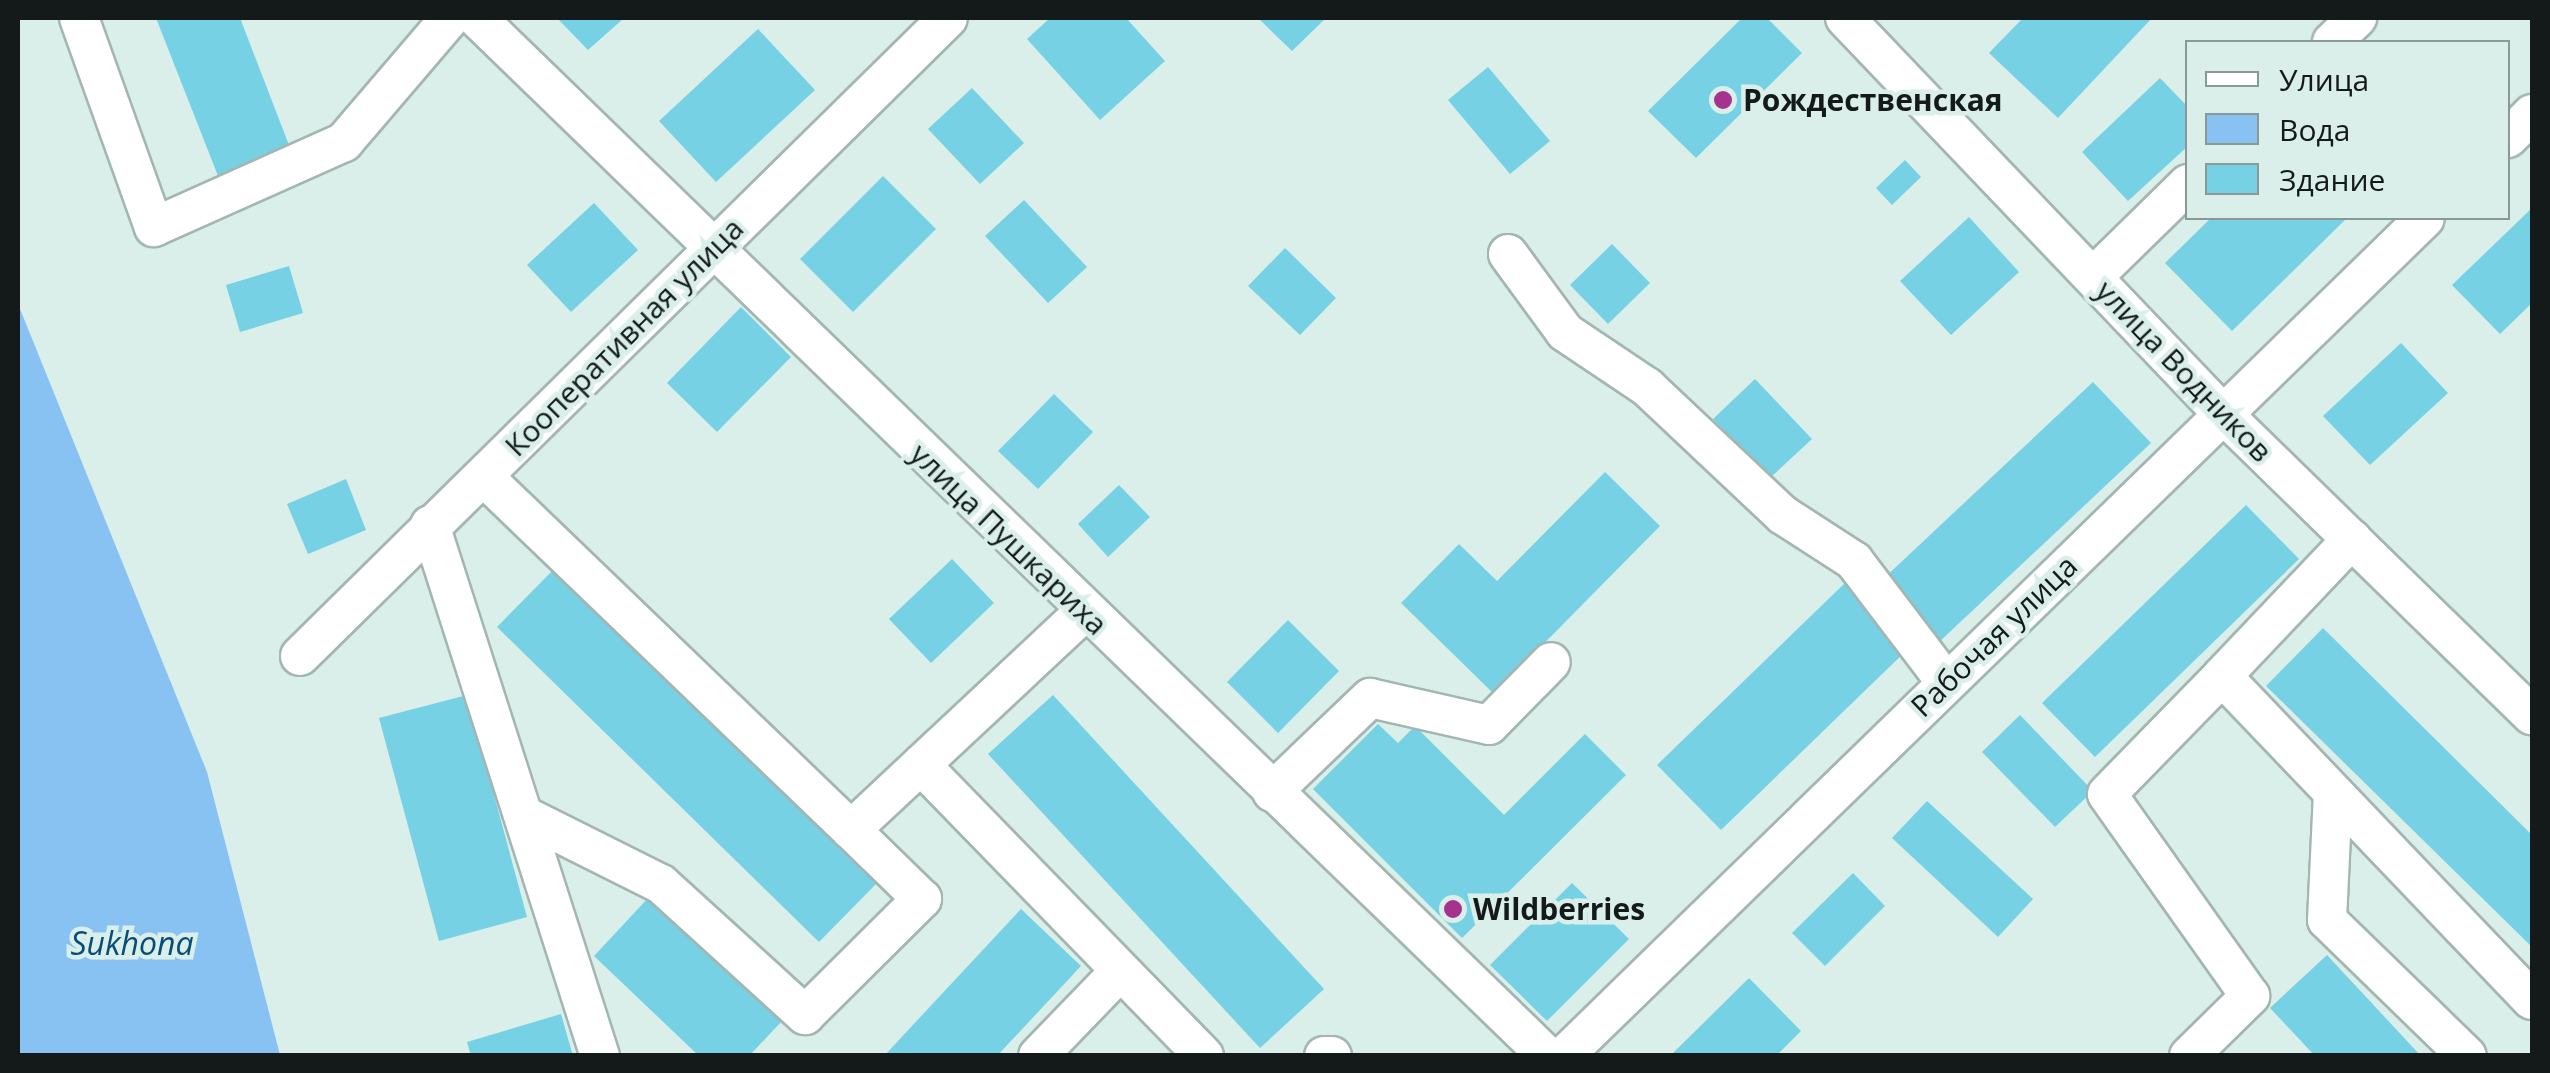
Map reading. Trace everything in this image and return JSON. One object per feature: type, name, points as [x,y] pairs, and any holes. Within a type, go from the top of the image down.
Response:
[{"type":"street","points":[[79,18],[154,227],[344,142],[450,18]]},
{"type":"street","name":"улица Пушкариха","points":[[477,18],[1084,612],[1547,1056]]},
{"type":"street","name":"Кооперативная улица","points":[[300,656],[948,18]]},
{"type":"street","name":"улица Водников","points":[[1845,18],[2222,413],[2532,715]]},
{"type":"street","points":[[2334,40],[2357,18]]},
{"type":"street","points":[[2510,136],[2532,114]]},
{"type":"street","points":[[2092,277],[2185,187]]},
{"type":"street","name":"Рабочая улица","points":[[1564,1056],[2423,220]]},
{"type":"street","points":[[1508,254],[1564,332],[1647,387],[1783,515],[1854,562],[1946,682]]},
{"type":"street","points":[[484,477],[922,899],[805,1015],[660,884],[525,816]]},
{"type":"street","points":[[430,525],[600,1056]]},
{"type":"street","points":[[2189,1056],[2250,996],[2107,794],[2352,539]]},
{"type":"street","points":[[851,830],[1084,612]]},
{"type":"street","points":[[1272,792],[1370,698],[1489,724],[1551,662]]},
{"type":"street","points":[[2222,676],[2532,1000]]},
{"type":"street","points":[[921,765],[1118,972],[1204,1056]]},
{"type":"street","points":[[2333,793],[2327,920],[2466,1056]]},
{"type":"street","points":[[1038,1056],[1118,972]]},
{"type":"street","points":[[1324,1056],[1332,1056]]},
{"type":"water","name":"Sukhona","points":[[18,304],[207,772],[280,1055],[18,1055]]},
{"type":"building","points":[[156,18],[240,18],[292,153],[220,181]]},
{"type":"building","points":[[557,18],[624,18],[588,50]]},
{"type":"building","points":[[1050,18],[1126,18],[1165,61],[1100,120],[1027,39]]},
{"type":"building","points":[[1258,18],[1326,18],[1292,51]]},
{"type":"building","points":[[1742,18],[1767,18],[1802,53],[1696,158],[1648,111]]},
{"type":"building","points":[[2023,18],[2152,18],[2058,118],[1989,53]]},
{"type":"building","points":[[758,29],[815,90],[716,182],[659,121]]},
{"type":"building","points":[[1488,67],[1550,141],[1510,174],[1448,100]]},
{"type":"building","points":[[2160,78],[2185,104],[2185,149],[2128,201],[2082,152]]},
{"type":"building","points":[[972,88],[1024,143],[980,184],[928,129]]},
{"type":"building","points":[[1905,160],[1921,177],[1892,205],[1876,188]]},
{"type":"building","points":[[883,176],[936,229],[853,312],[800,259]]},
{"type":"building","points":[[1024,200],[1087,267],[1048,303],[985,236]]},
{"type":"building","points":[[594,203],[638,250],[571,312],[527,265]]},
{"type":"building","points":[[2532,208],[2532,303],[2500,334],[2452,285]]},
{"type":"building","points":[[1969,217],[2019,272],[1951,335],[1900,281]]},
{"type":"building","points":[[2209,220],[2345,220],[2232,331],[2165,263]]},
{"type":"building","points":[[1612,244],[1650,283],[1608,324],[1570,285]]},
{"type":"building","points":[[1285,248],[1336,298],[1300,335],[1248,286]]},
{"type":"building","points":[[289,266],[303,313],[240,332],[226,285]]},
{"type":"building","points":[[741,307],[791,357],[717,432],[667,383]]},
{"type":"building","points":[[2401,343],[2448,393],[2370,465],[2323,416]]},
{"type":"building","points":[[1755,379],[1812,439],[1770,478],[1713,419]]},
{"type":"building","points":[[2093,382],[2151,443],[1938,643],[1881,581]]},
{"type":"building","points":[[1054,394],[1093,432],[1038,489],[998,451]]},
{"type":"building","points":[[1605,472],[1660,526],[1494,694],[1401,603],[1459,544],[1497,581]]},
{"type":"building","points":[[346,479],[366,530],[308,554],[287,504]]},
{"type":"building","points":[[1119,485],[1150,517],[1108,557],[1078,524]]},
{"type":"building","points":[[2246,505],[2299,559],[2095,757],[2042,703]]},
{"type":"building","points":[[952,559],[994,603],[931,663],[889,619]]},
{"type":"building","points":[[555,568],[877,883],[819,942],[497,627]]},
{"type":"building","points":[[1845,583],[1909,648],[1721,830],[1657,765]]},
{"type":"building","points":[[1288,620],[1339,671],[1278,733],[1227,682]]},
{"type":"building","points":[[2323,628],[2532,835],[2532,947],[2266,686]]},
{"type":"building","points":[[467,695],[527,917],[439,941],[379,718]]},
{"type":"building","points":[[1053,695],[1324,989],[1260,1048],[988,754]]},
{"type":"building","points":[[2020,715],[2093,791],[2055,827],[1982,752]]},
{"type":"building","points":[[1378,724],[1398,743],[1415,726],[1504,815],[1585,734],[1626,775],[1462,938],[1313,789]]},
{"type":"building","points":[[1927,801],[2033,899],[1998,937],[1892,838]]},
{"type":"building","points":[[1853,873],[1885,906],[1825,966],[1792,933]]},
{"type":"building","points":[[1572,883],[1629,939],[1547,1021],[1490,965]]},
{"type":"building","points":[[650,896],[782,1021],[749,1056],[699,1056],[594,956]]},
{"type":"building","points":[[1021,909],[1081,966],[997,1056],[884,1056]]},
{"type":"building","points":[[2327,955],[2421,1056],[2315,1056],[2270,1008]]},
{"type":"building","points":[[1749,978],[1801,1031],[1776,1056],[1670,1056]]},
{"type":"building","points":[[561,1014],[573,1056],[471,1056],[467,1042]]},
{"type":"place","name":"Рождественская","points":[[1723,100]]},
{"type":"place","name":"Wildberries","points":[[1453,909]]}]
